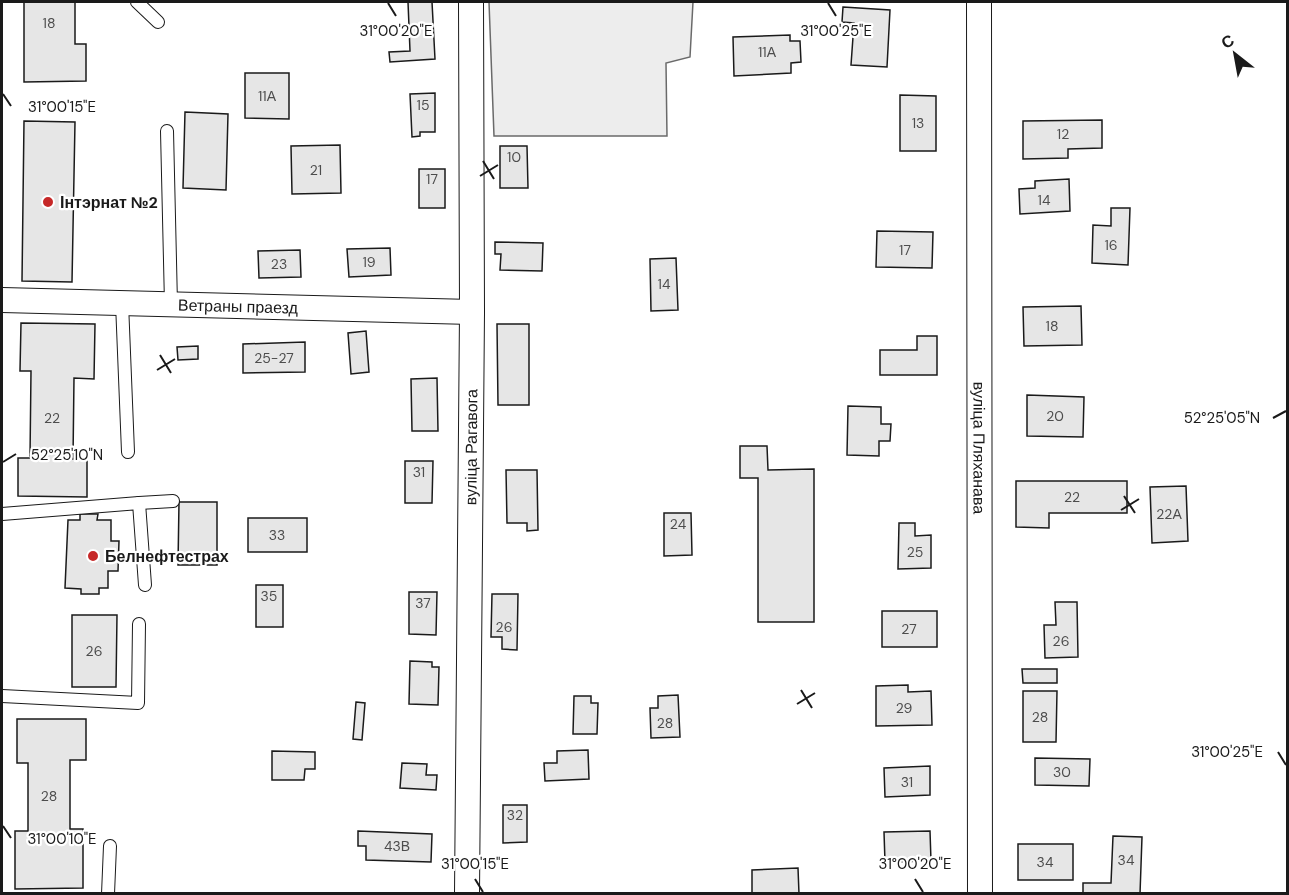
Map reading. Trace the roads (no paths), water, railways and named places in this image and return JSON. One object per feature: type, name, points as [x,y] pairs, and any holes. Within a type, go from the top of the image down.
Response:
[{"type":"street","name":"вуліца Рагавога","points":[[467,894],[472,312],[471,2]]},
{"type":"street","name":"вуліца Пляханава","points":[[979,2],[980,894]]},
{"type":"street","name":"Ветраны праезд","points":[[2,300],[472,312]]},
{"type":"lane","points":[[137,2],[158,22]]},
{"type":"lane","points":[[167,131],[171,304]]},
{"type":"lane","points":[[122,303],[128,452]]},
{"type":"lane","points":[[2,514],[173,501]]},
{"type":"lane","points":[[139,503],[145,585]]},
{"type":"lane","points":[[2,696],[138,703],[139,624]]},
{"type":"lane","points":[[108,894],[110,846]]},
{"type":"place","name":"Інтэрнат №2","points":[[48,202]]},
{"type":"place","name":"Белнефтестрах","points":[[93,556]]}]
